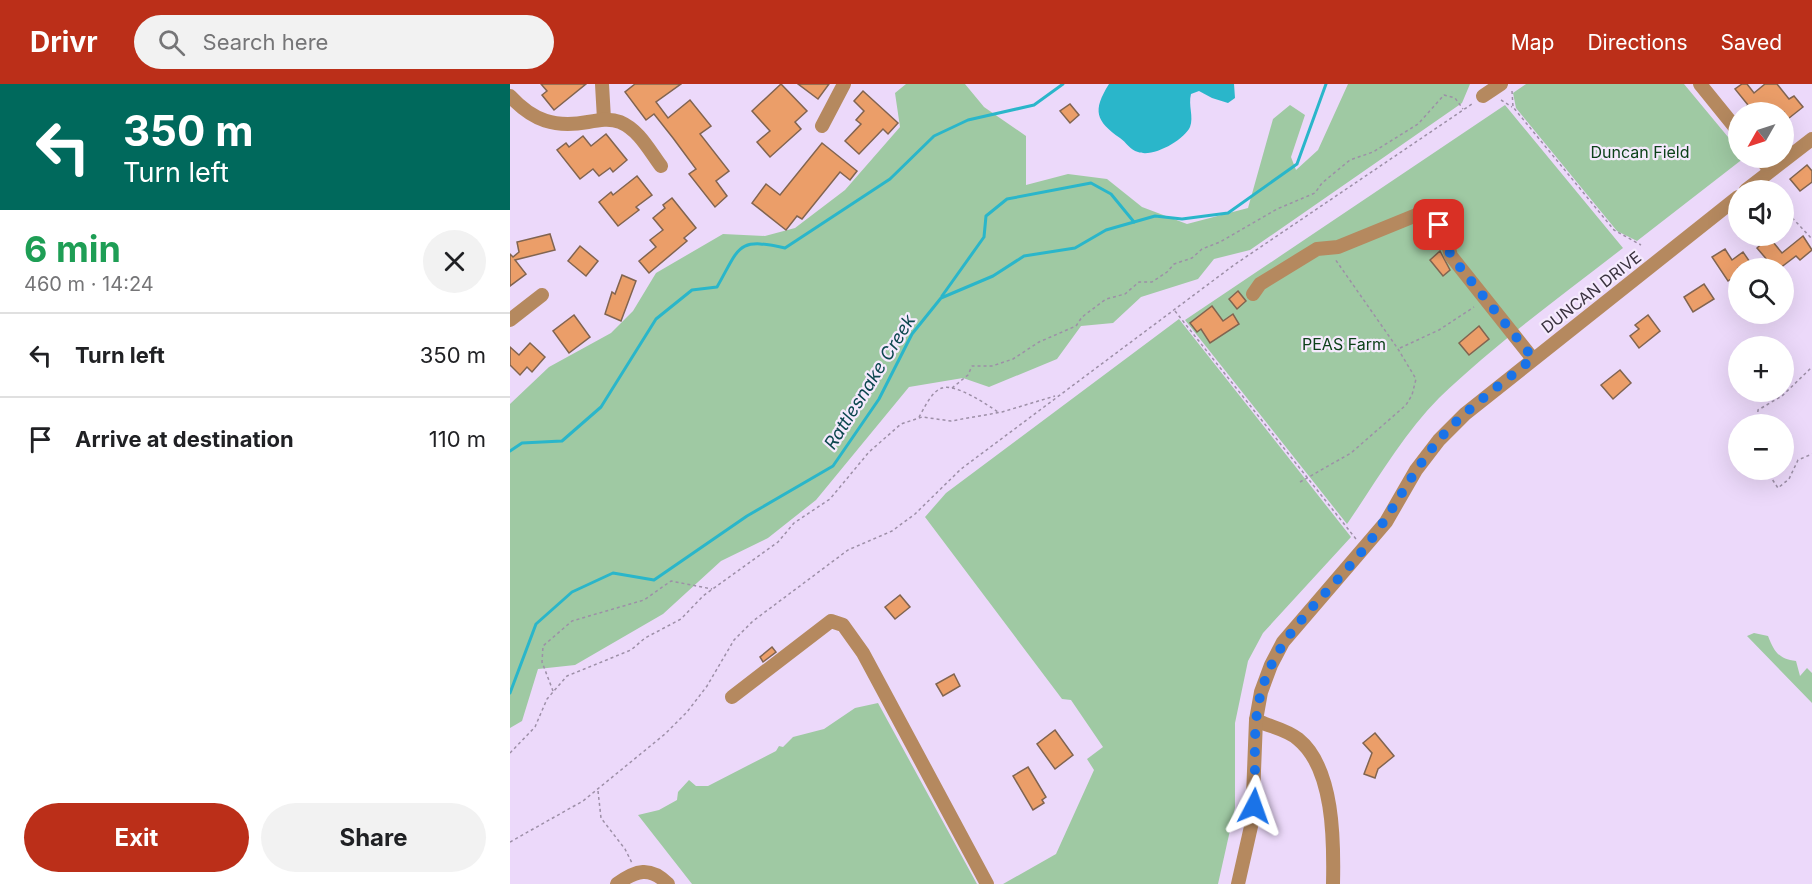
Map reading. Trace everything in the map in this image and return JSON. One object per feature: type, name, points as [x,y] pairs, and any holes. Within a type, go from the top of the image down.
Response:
[{"type":"street","points":[[602,84],[604,119]]},
{"type":"street","points":[[822,126],[844,84]]},
{"type":"street","points":[[1700,84],[1728,119]]},
{"type":"street","points":[[510,96],[522,110],[544,122],[573,125],[604,119],[618,121],[631,128],[661,166]]},
{"type":"street","points":[[1758,180],[1812,139]]},
{"type":"street","name":"DUNCAN DRIVE","points":[[1238,884],[1252,822],[1256,720],[1261,692],[1283,642],[1386,522],[1416,470],[1439,440],[1466,414],[1533,358],[1728,205]]},
{"type":"street","points":[[1253,294],[1260,284],[1317,249],[1378,232],[1419,214],[1430,214],[1447,241],[1451,256],[1533,358]]},
{"type":"street","points":[[510,320],[542,295]]},
{"type":"street","points":[[732,697],[831,621],[843,625],[863,654],[987,884]]},
{"type":"street","points":[[1256,720],[1296,738],[1308,748],[1319,765],[1327,787],[1333,884]]},
{"type":"street","points":[[617,884],[643,870],[659,875],[668,884]]},
{"type":"path","points":[[510,842],[584,801],[687,712],[707,686],[734,640],[753,621],[848,550],[892,531],[915,514],[961,469],[1234,265],[1496,88],[1513,92],[1513,107]]},
{"type":"path","points":[[1496,88],[1501,100],[1513,107],[1614,231],[1641,245]]},
{"type":"path","points":[[951,388],[968,375],[972,366],[992,366],[1013,359],[1039,342],[1076,326],[1082,317],[1106,299],[1125,294],[1135,283],[1152,282],[1174,264],[1192,258],[1202,249],[1220,242],[1277,209],[1316,193],[1322,183],[1350,160],[1374,152],[1418,124],[1444,95],[1455,98],[1463,110]]},
{"type":"path","points":[[1794,220],[1812,239]]},
{"type":"path","points":[[1300,482],[1351,453],[1406,405],[1412,395],[1416,379],[1398,349],[1327,248]]},
{"type":"path","points":[[1398,349],[1438,330],[1485,300]]},
{"type":"path","points":[[1175,311],[1364,549]]},
{"type":"path","points":[[1758,414],[1758,410],[1782,396],[1812,367]]},
{"type":"path","points":[[918,418],[928,400],[941,388],[951,388],[999,412]]},
{"type":"path","points":[[510,753],[535,727],[547,699],[567,676],[631,650],[645,638],[681,619],[712,589],[778,542],[794,523],[830,499],[869,452],[901,424],[918,418],[951,421],[999,412],[1059,395]]},
{"type":"path","points":[[1794,468],[1798,460],[1812,454]]},
{"type":"path","points":[[1773,480],[1778,488],[1788,480]]},
{"type":"path","points":[[553,692],[542,662],[543,646],[572,621],[644,600],[671,581],[712,589]]},
{"type":"path","points":[[598,790],[601,818],[625,849],[637,872]]},
{"type":"green space","points":[[906,84],[965,84],[984,107],[1026,136],[1026,185],[1068,174],[1107,179],[1142,207],[1187,224],[1248,208],[1273,119],[1290,105],[1305,115],[1291,157],[1296,170],[1318,150],[1348,84],[1470,84],[1462,103],[1250,250],[1214,259],[1198,279],[1141,297],[1113,323],[1081,326],[1057,359],[989,387],[963,378],[909,387],[816,500],[768,538],[721,561],[663,614],[575,665],[538,669],[522,721],[510,728],[510,404],[549,367],[611,333],[633,311],[656,273],[723,234],[765,236],[795,228],[845,190],[900,127],[895,93]]},
{"type":"green space","name":"Duncan Field","points":[[1526,84],[1684,84],[1728,137],[1728,168],[1731,168],[1637,241],[1617,231],[1516,108],[1513,93]]},
{"type":"green space","name":"PEAS Farm","points":[[1505,105],[1623,248],[1505,339],[1439,398],[1402,443],[1347,524],[1185,320]]},
{"type":"green space","points":[[1179,319],[1351,537],[1263,633],[1248,661],[1235,723],[1235,808],[1218,884],[1003,884],[1056,854],[1094,770],[1087,759],[1103,747],[1071,700],[1062,699],[925,517],[946,493]]},
{"type":"green space","points":[[1754,633],[1768,636],[1777,653],[1796,661],[1800,676],[1807,668],[1812,673],[1812,703],[1747,636]]},
{"type":"green space","points":[[878,703],[977,884],[692,884],[638,815],[659,810],[677,800],[678,792],[689,780],[696,786],[708,786],[776,751],[779,746],[783,747],[793,737],[824,729],[855,708]]},
{"type":"water","points":[[1109,84],[1234,84],[1235,98],[1228,103],[1199,91],[1191,94],[1191,123],[1187,132],[1167,147],[1144,153],[1133,150],[1101,121],[1100,101]]},
{"type":"building","points":[[541,84],[586,84],[554,110],[542,95],[547,91]]},
{"type":"building","points":[[635,84],[681,84],[656,102],[668,118],[690,100],[711,126],[700,134],[729,171],[716,181],[727,196],[715,207],[689,174],[696,169],[673,138],[654,114],[646,120],[625,92]]},
{"type":"building","points":[[781,84],[807,111],[795,122],[801,129],[770,157],[757,142],[770,131],[752,111]]},
{"type":"building","points":[[798,84],[829,84],[818,99]]},
{"type":"building","points":[[1742,84],[1747,84],[1754,93],[1765,84],[1777,84],[1789,99],[1794,96],[1803,107],[1794,114],[1794,102],[1746,102],[1735,89]]},
{"type":"building","points":[[863,91],[898,123],[888,134],[883,129],[859,154],[845,141],[861,124],[856,120],[864,111],[854,101]]},
{"type":"building","points":[[1070,104],[1079,115],[1070,123],[1060,111]]},
{"type":"building","points":[[606,134],[627,160],[613,172],[610,168],[599,176],[593,169],[580,179],[557,150],[566,143],[569,147],[583,136],[591,146]]},
{"type":"building","points":[[822,143],[857,171],[850,180],[840,172],[802,219],[797,216],[786,230],[752,203],[766,184],[780,195]]},
{"type":"building","points":[[1807,165],[1812,171],[1812,182],[1800,191],[1794,184],[1794,180],[1790,179]]},
{"type":"building","points":[[637,176],[652,195],[636,207],[639,210],[618,226],[599,202],[611,192],[613,195]]},
{"type":"building","points":[[672,198],[696,228],[684,238],[687,241],[649,273],[639,261],[656,247],[650,240],[663,230],[653,218],[665,208],[663,205]]},
{"type":"building","points":[[550,234],[555,250],[515,260],[526,274],[510,286],[510,254],[513,257],[519,252],[517,242]]},
{"type":"building","points":[[1803,236],[1812,250],[1800,260],[1796,256],[1793,258],[1766,258],[1757,248],[1776,246],[1782,253],[1794,246],[1794,243]]},
{"type":"building","points":[[580,246],[598,261],[586,276],[568,261]]},
{"type":"building","points":[[1725,249],[1731,258],[1728,258],[1728,281],[1712,257]]},
{"type":"building","points":[[1440,251],[1450,270],[1443,276],[1430,260]]},
{"type":"building","points":[[1743,252],[1747,258],[1735,258]]},
{"type":"building","points":[[622,275],[636,281],[621,321],[605,314],[612,292],[615,294]]},
{"type":"building","points":[[1704,284],[1714,299],[1693,312],[1684,297]]},
{"type":"building","points":[[1238,291],[1246,301],[1237,309],[1229,299]]},
{"type":"building","points":[[1212,306],[1223,321],[1233,314],[1239,324],[1210,343],[1201,329],[1197,332],[1190,323]]},
{"type":"building","points":[[574,315],[590,337],[569,353],[553,331]]},
{"type":"building","points":[[1648,315],[1660,331],[1639,348],[1630,336],[1639,329],[1635,325]]},
{"type":"building","points":[[1479,326],[1489,339],[1469,355],[1459,343]]},
{"type":"building","points":[[530,343],[545,357],[532,372],[527,367],[520,375],[510,365],[510,347],[519,355]]},
{"type":"building","points":[[1620,370],[1631,383],[1613,399],[1601,385]]},
{"type":"building","points":[[900,595],[910,607],[895,619],[885,607]]},
{"type":"building","points":[[772,647],[776,652],[763,662],[760,657]]},
{"type":"building","points":[[954,674],[960,686],[943,696],[936,684]]},
{"type":"building","points":[[1055,730],[1073,755],[1055,769],[1037,744]]},
{"type":"building","points":[[1375,733],[1394,756],[1378,769],[1375,778],[1364,774],[1372,753],[1363,743]]},
{"type":"building","points":[[1028,767],[1046,797],[1042,800],[1044,803],[1033,810],[1013,776]]},
{"type":"waterway","points":[[510,451],[522,443],[562,441],[601,407],[656,319],[692,290],[717,287],[730,262],[741,248],[757,244],[785,248],[890,179],[934,136],[968,120],[1034,105],[1063,84]]},
{"type":"waterway","name":"Rattlesnake Creek","points":[[510,693],[536,624],[572,592],[613,573],[654,580],[747,516],[833,466],[879,399],[912,334],[941,298],[993,276],[1024,256],[1075,248],[1106,230],[1155,216],[1182,219],[1228,213],[1297,164],[1326,84]]},
{"type":"waterway","points":[[942,296],[984,237],[986,216],[1007,199],[1091,183],[1111,194],[1134,222]]},
{"type":"route","points":[[1254,806],[1256,720],[1261,692],[1283,642],[1386,522],[1416,470],[1439,440],[1466,414],[1533,358],[1451,256],[1439,225]]}]
